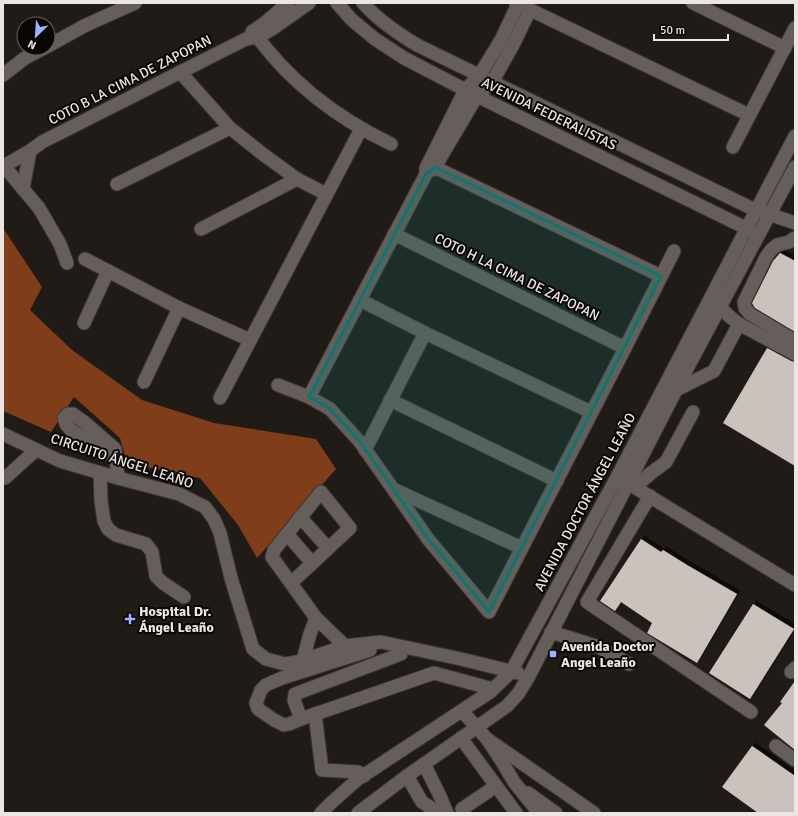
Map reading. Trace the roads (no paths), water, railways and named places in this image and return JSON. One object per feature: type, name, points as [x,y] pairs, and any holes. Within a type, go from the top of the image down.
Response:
[{"type":"street","points":[[56,42],[84,26],[134,3]]},
{"type":"street","name":"COTO B LA CIMA DE ZAPOPAN","points":[[252,36],[288,3]]},
{"type":"street","name":"COTO B LA CIMA DE ZAPOPAN","points":[[67,263],[60,244],[39,208],[3,166],[30,151],[42,142],[252,36],[272,29],[309,3]]},
{"type":"street","name":"AVENIDA FEDERALISTAS","points":[[337,3],[352,20],[375,39],[404,58],[477,96],[759,234]]},
{"type":"street","name":"AVENIDA FEDERALISTAS","points":[[363,3],[386,24],[416,45],[756,210],[795,223]]},
{"type":"street","points":[[693,3],[785,48]]},
{"type":"street","points":[[430,168],[477,96],[492,82],[502,50],[521,6],[749,115]]},
{"type":"street","points":[[733,147],[795,28]]},
{"type":"street","points":[[252,36],[304,89],[361,129],[390,144]]},
{"type":"street","points":[[309,397],[430,168],[465,90],[480,76],[502,50]]},
{"type":"street","points":[[3,76],[28,56]]},
{"type":"street","points":[[180,72],[230,128],[297,179],[326,194]]},
{"type":"street","points":[[117,184],[230,128]]},
{"type":"street","points":[[220,398],[361,129]]},
{"type":"street","name":"AVENIDA DOCTOR ÁNGEL LEAÑO","points":[[321,813],[364,776],[490,692],[507,676],[627,482],[756,210],[795,136]]},
{"type":"street","points":[[23,189],[30,151]]},
{"type":"street","name":"AVENIDA DOCTOR ÁNGEL LEAÑO","points":[[358,813],[407,776],[507,706],[518,694],[627,482],[795,167]]},
{"type":"street","points":[[430,168],[661,276]]},
{"type":"street","points":[[201,229],[297,179]]},
{"type":"street","name":"COTO H LA CIMA DE ZAPOPAN","points":[[394,234],[625,348]]},
{"type":"street","points":[[795,238],[789,242],[777,245],[771,250],[766,257],[744,302],[744,308],[750,314],[795,341]]},
{"type":"street","points":[[278,385],[309,397],[330,410],[360,442],[428,539],[489,612],[674,251]]},
{"type":"street","points":[[85,259],[179,308],[250,340]]},
{"type":"street","points":[[84,323],[108,271]]},
{"type":"street","points":[[360,300],[425,333],[592,412]]},
{"type":"street","points":[[720,306],[739,324],[795,354]]},
{"type":"street","points":[[144,382],[179,308]]},
{"type":"street","points":[[676,390],[714,370],[739,324]]},
{"type":"street","points":[[365,450],[425,333]]},
{"type":"street","points":[[390,400],[557,480]]},
{"type":"street","points":[[627,482],[651,473],[666,462],[693,412]]},
{"type":"street","name":"CIRCUITO ÁNGEL LEAÑO","points":[[5,438],[60,461],[179,494],[205,507],[214,519],[220,534],[231,578],[253,649],[266,658],[285,664],[303,660],[345,646],[381,642],[461,659],[507,676]]},
{"type":"street","points":[[5,478],[36,450]]},
{"type":"street","points":[[116,458],[118,478]]},
{"type":"street","points":[[100,473],[101,501],[104,521],[108,529],[116,535],[146,544],[152,552],[156,576],[163,583],[184,597]]},
{"type":"street","points":[[627,482],[795,585]]},
{"type":"street","points":[[393,489],[522,548]]},
{"type":"street","points":[[291,583],[350,528],[321,492],[274,550],[272,557],[316,618],[345,646]]},
{"type":"street","points":[[650,496],[587,602],[751,712]]},
{"type":"street","points":[[300,517],[328,548]]},
{"type":"street","points":[[287,534],[312,563]]},
{"type":"street","points":[[303,660],[316,618]]},
{"type":"street","points":[[551,632],[599,647],[629,664]]},
{"type":"street","points":[[493,689],[434,667],[401,654],[382,650],[368,650],[282,678],[266,685],[261,690],[256,703],[258,710],[284,725],[434,667],[464,667],[526,681]]},
{"type":"street","points":[[302,719],[294,700],[295,694],[401,654]]},
{"type":"street","points":[[462,711],[487,740],[504,756],[594,813]]},
{"type":"street","points":[[315,714],[322,770],[358,772],[364,776]]},
{"type":"street","points":[[461,738],[516,813]]},
{"type":"street","points":[[776,746],[795,760]]},
{"type":"street","points":[[504,756],[514,782],[539,813]]},
{"type":"street","points":[[424,764],[447,813]]},
{"type":"street","points":[[407,776],[422,802],[439,813]]},
{"type":"street","points":[[514,782],[556,813]]},
{"type":"street","points":[[462,809],[496,786]]},
{"type":"place","name":"Hospital Dr. Ángel Leaño","points":[[130,619]]},
{"type":"place","name":"Avenida Doctor Angel Leaño","points":[[553,654]]}]
